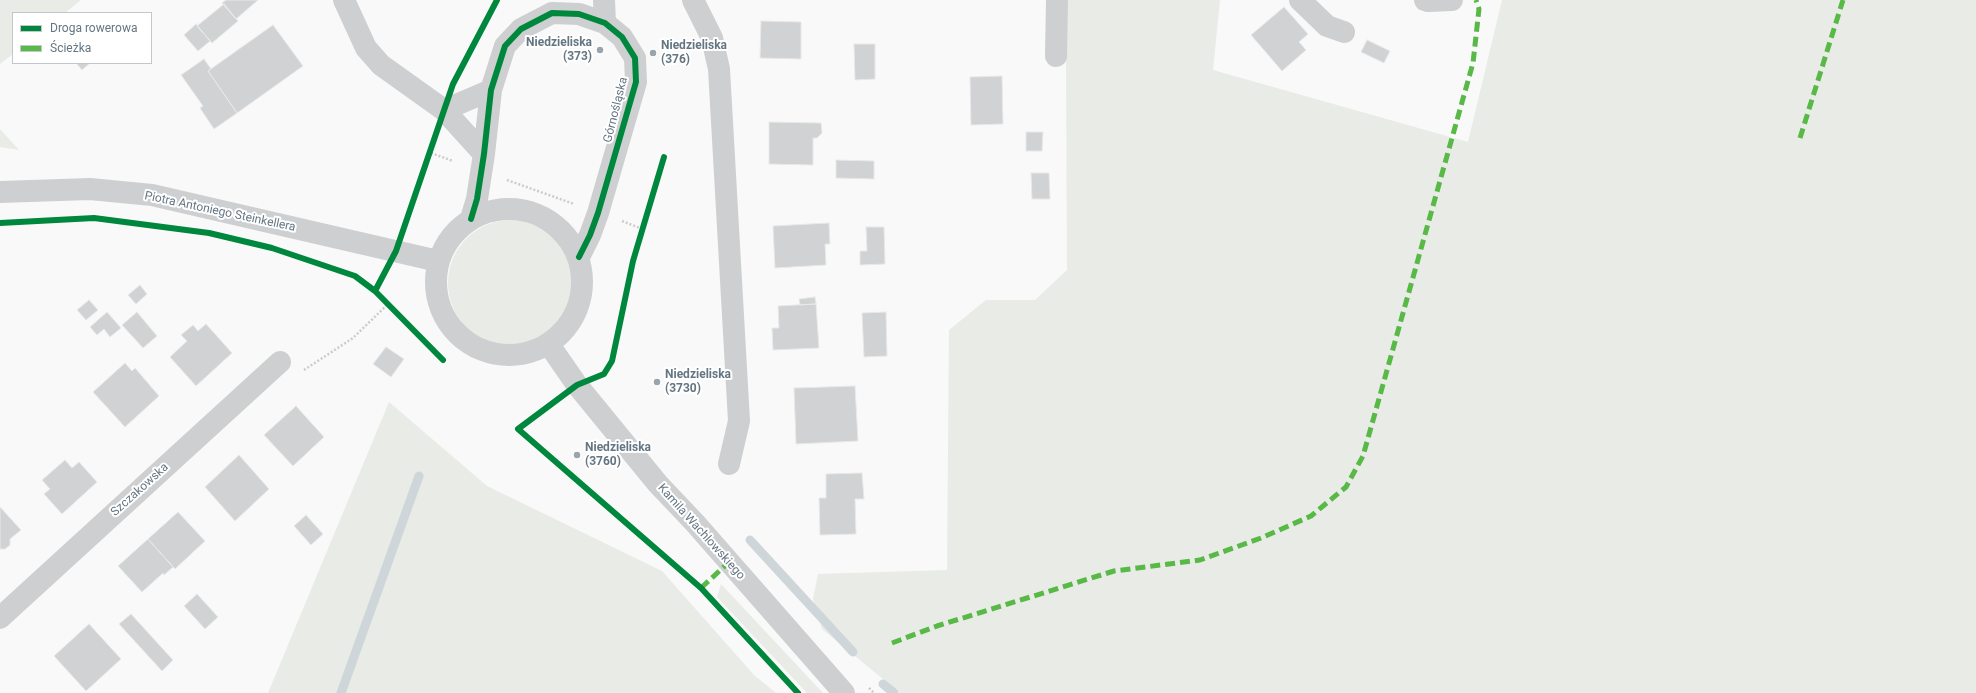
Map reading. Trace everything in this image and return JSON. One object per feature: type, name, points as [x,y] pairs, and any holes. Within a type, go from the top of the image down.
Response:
[{"type":"street","points":[[344,0],[366,48],[381,65],[444,110],[482,162]]},
{"type":"street","points":[[604,0],[605,23]]},
{"type":"street","points":[[693,0],[712,38],[719,69],[739,421],[729,464]]},
{"type":"street","points":[[1056,56],[1057,0]]},
{"type":"street","points":[[1300,0],[1327,26],[1344,32]]},
{"type":"street","points":[[1425,0],[1428,2],[1452,0]]},
{"type":"street","name":"Górnośląska","points":[[471,219],[477,199],[491,90],[505,46],[521,28],[557,7],[605,23],[622,37],[635,58],[636,82],[598,212],[590,235],[579,257]]},
{"type":"street","points":[[444,110],[491,90]]},
{"type":"street","name":"Piotra Antoniego Steinkellera","points":[[0,192],[90,189],[152,195],[438,260]]},
{"type":"street","points":[[504,209],[519,210],[535,214],[548,220],[559,229],[579,257],[582,279],[580,297],[565,333],[550,346],[523,355],[504,355],[478,348],[466,341],[447,321],[439,302],[436,280],[438,260],[452,236],[471,219],[492,211],[504,209]]},
{"type":"street","name":"Kamila Wachlowskiego","points":[[550,346],[577,385],[658,484],[695,523],[844,693]]},
{"type":"street","name":"Szczakowska","points":[[0,618],[280,362]]},
{"type":"path","points":[[431,153],[482,162],[598,212],[642,229]]},
{"type":"shaded area","points":[[0,0],[81,0],[66,12],[12,12],[12,55],[0,64]]},
{"type":"shaded area","points":[[1047,0],[1220,0],[1213,70],[1468,142],[1502,0],[1976,0],[1976,693],[900,693],[822,629],[813,599],[818,574],[947,570],[949,330],[986,300],[1035,300],[1067,270],[1066,62],[1045,59]]},
{"type":"shaded area","points":[[0,129],[19,150],[0,147]]},
{"type":"shaded area","points":[[511,220],[535,225],[546,231],[559,243],[569,259],[574,283],[569,307],[563,318],[551,331],[535,341],[511,346],[487,341],[476,335],[463,323],[453,307],[448,283],[453,259],[459,248],[471,235],[487,225]]},
{"type":"shaded area","points":[[389,402],[487,486],[662,571],[754,675],[776,693],[268,693]]},
{"type":"shaded area","points":[[721,584],[823,693],[807,693],[717,597]]},
{"type":"building","points":[[226,0],[258,0],[236,19],[222,3]]},
{"type":"building","points":[[224,4],[238,21],[212,43],[197,26]]},
{"type":"building","points":[[1284,7],[1308,34],[1299,42],[1306,50],[1282,71],[1251,35]]},
{"type":"building","points":[[761,21],[801,22],[801,59],[760,58]]},
{"type":"building","points":[[196,24],[210,41],[198,51],[184,35]]},
{"type":"building","points":[[273,25],[303,66],[237,113],[208,71]]},
{"type":"building","points":[[1367,40],[1390,51],[1384,63],[1361,52]]},
{"type":"building","points":[[854,44],[875,44],[875,79],[855,80]]},
{"type":"building","points":[[204,59],[211,69],[208,71],[237,113],[214,129],[200,108],[203,106],[181,75]]},
{"type":"building","points":[[77,64],[89,64],[82,70]]},
{"type":"building","points":[[1002,76],[1003,124],[971,125],[970,77]]},
{"type":"building","points":[[769,122],[821,123],[822,133],[817,138],[813,138],[813,165],[769,164]]},
{"type":"building","points":[[1026,132],[1043,132],[1042,151],[1026,151]]},
{"type":"building","points":[[836,160],[874,161],[874,179],[836,178]]},
{"type":"building","points":[[1031,173],[1049,173],[1050,199],[1032,199]]},
{"type":"building","points":[[829,223],[830,244],[825,244],[826,265],[775,268],[773,226]]},
{"type":"building","points":[[866,227],[884,227],[885,264],[860,265],[860,251],[867,251]]},
{"type":"building","points":[[140,285],[147,294],[136,304],[128,295]]},
{"type":"building","points":[[815,297],[816,304],[800,305],[799,299]]},
{"type":"building","points":[[89,300],[98,310],[86,320],[77,310]]},
{"type":"building","points":[[816,304],[819,348],[773,350],[772,328],[779,328],[778,306]]},
{"type":"building","points":[[107,312],[121,328],[110,337],[104,329],[97,335],[90,327]]},
{"type":"building","points":[[137,312],[157,336],[143,348],[122,325]]},
{"type":"building","points":[[886,312],[887,356],[864,357],[862,313]]},
{"type":"building","points":[[206,324],[232,353],[196,386],[170,357],[187,341],[181,335],[193,325],[198,331]]},
{"type":"building","points":[[386,347],[404,359],[391,377],[373,364]]},
{"type":"building","points":[[125,363],[132,371],[135,368],[159,396],[125,427],[93,392]]},
{"type":"building","points":[[855,386],[858,441],[796,444],[794,388]]},
{"type":"building","points":[[296,406],[324,437],[293,466],[264,435]]},
{"type":"building","points":[[239,455],[269,489],[235,521],[205,487]]},
{"type":"building","points":[[65,460],[72,468],[79,462],[97,482],[62,514],[44,494],[50,489],[42,480]]},
{"type":"building","points":[[862,473],[864,499],[855,499],[856,534],[820,535],[819,498],[826,498],[826,474]]},
{"type":"building","points":[[0,507],[21,530],[10,539],[10,545],[5,549],[0,549]]},
{"type":"building","points":[[178,512],[205,541],[175,569],[148,539]]},
{"type":"building","points":[[306,515],[323,534],[311,545],[294,526]]},
{"type":"building","points":[[148,539],[173,567],[164,575],[163,573],[142,592],[118,566]]},
{"type":"building","points":[[197,594],[218,617],[205,629],[184,606]]},
{"type":"building","points":[[131,614],[173,660],[162,671],[119,624]]},
{"type":"building","points":[[89,624],[121,659],[86,691],[54,656]]},
{"type":"waterway","points":[[341,693],[419,476]]},
{"type":"waterway","points":[[750,540],[853,652]]},
{"type":"waterway","points":[[883,684],[894,693]]},
{"type":"marked path","points":[[892,643],[937,626],[1114,571],[1200,560],[1261,538],[1311,516],[1346,487],[1363,456],[1473,63],[1479,9],[1476,0]]},
{"type":"marked path","points":[[1800,138],[1843,0]]},
{"type":"marked path","points":[[701,588],[729,562]]},
{"type":"cycle path","points":[[375,291],[396,251],[453,84],[497,0]]},
{"type":"cycle path","points":[[471,219],[477,199],[484,154],[491,90],[505,46],[521,29],[552,13],[579,14],[605,23],[622,37],[635,58],[636,82],[598,213],[590,235],[579,257]]},
{"type":"cycle path","points":[[664,157],[633,261],[612,361],[604,374],[577,385],[518,429],[701,588],[798,693]]},
{"type":"cycle path","points":[[0,223],[94,218],[209,233],[272,248],[355,276],[375,291],[443,360]]},
{"type":"place","name":"Niedzieliska (373)","points":[[600,50]]},
{"type":"place","name":"Niedzieliska (376)","points":[[653,53]]},
{"type":"place","name":"Niedzieliska (3730)","points":[[657,382]]},
{"type":"place","name":"Niedzieliska (3760)","points":[[577,455]]}]
